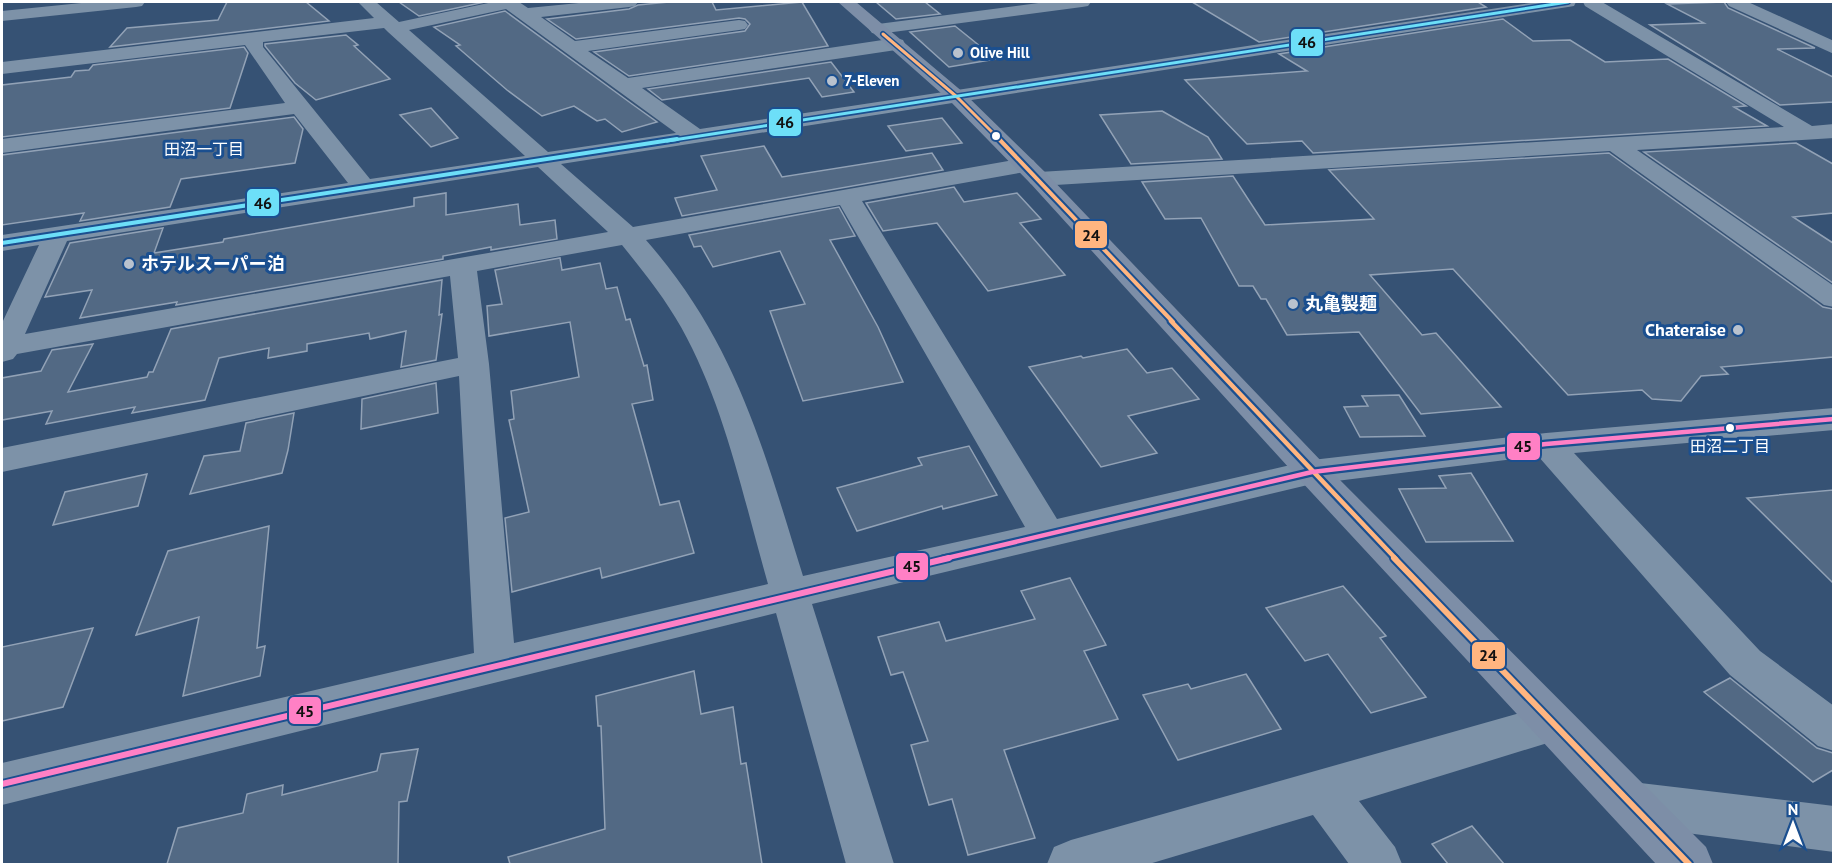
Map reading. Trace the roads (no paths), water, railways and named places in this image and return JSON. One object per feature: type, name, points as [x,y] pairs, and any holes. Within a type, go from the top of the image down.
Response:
[{"type":"main road","points":[[846,2],[957,97],[1032,172],[1312,472],[1689,864]]},
{"type":"street","points":[[2,16],[136,2]]},
{"type":"street","points":[[366,2],[628,236],[660,272],[683,304],[722,378],[742,433],[870,864]]},
{"type":"street","points":[[2,68],[391,25],[509,2],[694,135]]},
{"type":"street","points":[[526,14],[628,2]]},
{"type":"street","points":[[625,85],[765,64],[887,37],[1082,2]]},
{"type":"street","points":[[2,243],[1568,2]]},
{"type":"street","points":[[1590,2],[1833,148]]},
{"type":"street","points":[[1735,2],[1833,48]]},
{"type":"street","points":[[1424,8],[1442,21]]},
{"type":"street","points":[[573,47],[735,17],[765,64]]},
{"type":"street","points":[[254,39],[254,47],[298,107],[365,188]]},
{"type":"street","points":[[2,146],[298,107]]},
{"type":"street","points":[[3,350],[847,196],[1032,172],[1833,131]]},
{"type":"street","points":[[1614,144],[1833,298]]},
{"type":"street","points":[[847,196],[1048,536]]},
{"type":"street","points":[[3,350],[57,234]]},
{"type":"street","points":[[463,266],[474,364],[495,664]]},
{"type":"street","points":[[2,460],[474,364]]},
{"type":"street","points":[[2,784],[495,664],[1048,536],[1312,472],[1546,444],[1833,419]]},
{"type":"street","points":[[1546,444],[1745,663],[1833,732]]},
{"type":"street","points":[[1071,864],[1552,723]]},
{"type":"street","points":[[1323,790],[1378,864]]},
{"type":"street","points":[[1632,804],[1833,829]]},
{"type":"place","name":"Olive Hill","points":[[958,53]]},
{"type":"place","name":"7-Eleven","points":[[832,81]]},
{"type":"place","name":"ホテルスーパー泊","points":[[129,264]]},
{"type":"place","name":"丸亀製麺","points":[[1293,304]]},
{"type":"place","name":"Chateraise","points":[[1738,330]]},
{"type":"place","name":"田沼二丁目","points":[[1730,428]]},
{"type":"district","name":"田沼一丁目","points":[[204,149]]}]
